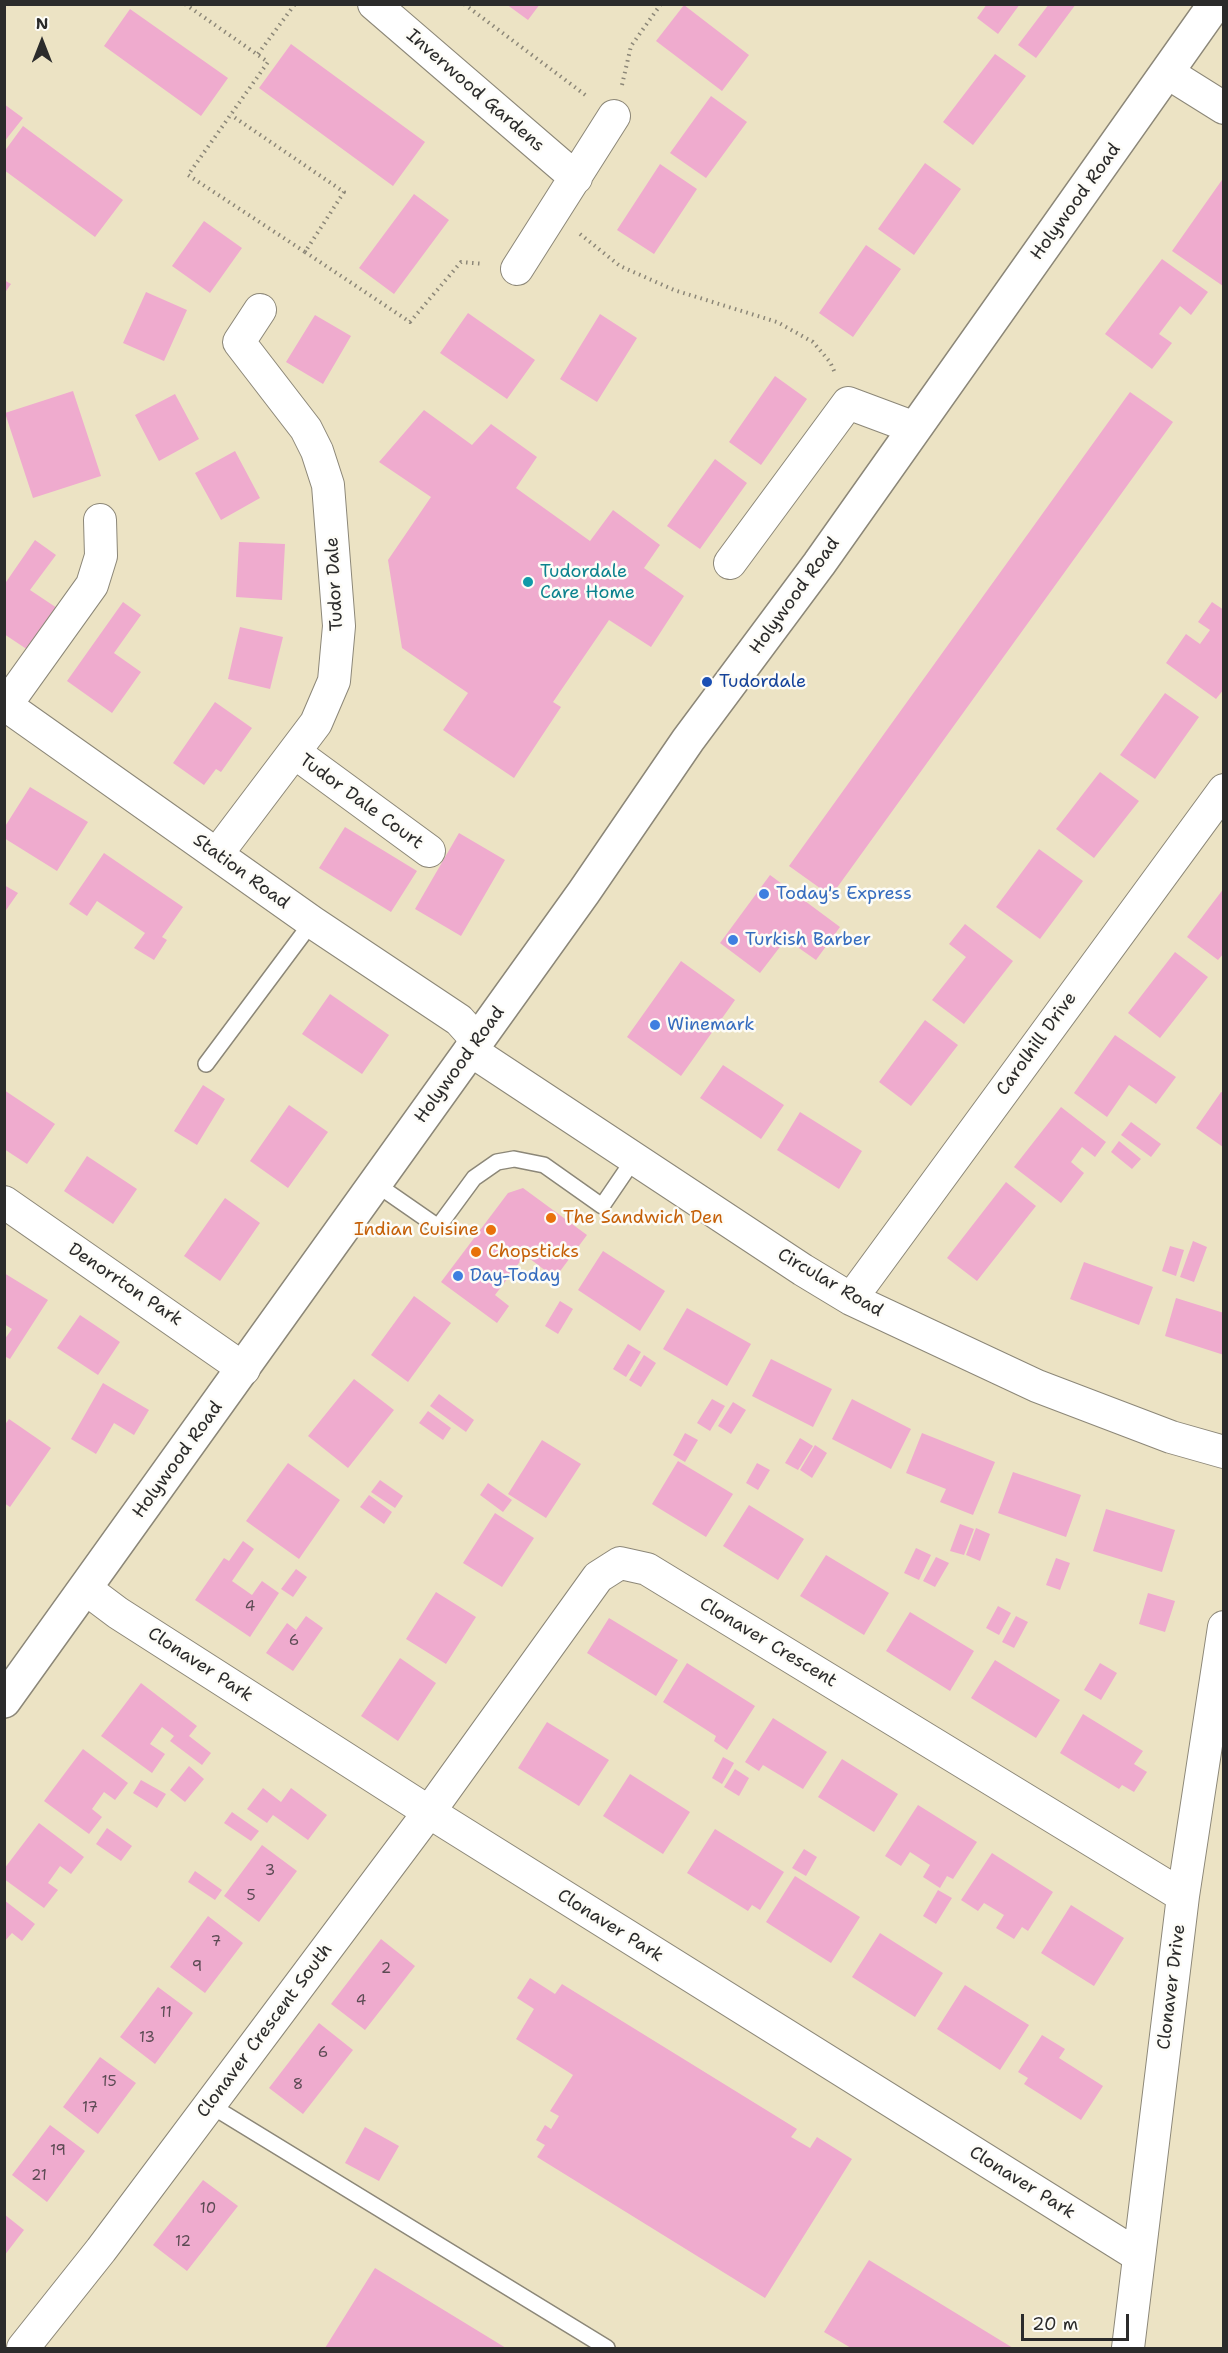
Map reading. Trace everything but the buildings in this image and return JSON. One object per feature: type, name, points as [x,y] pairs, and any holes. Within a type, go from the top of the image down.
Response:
[{"type":"main road","name":"Holywood Road","points":[[4,1701],[244,1369],[584,892],[688,740],[915,428],[1215,4]]},
{"type":"street","name":"Inverwood Gardens","points":[[374,4],[576,178]]},
{"type":"street","points":[[1168,73],[1224,108]]},
{"type":"street","points":[[517,269],[614,116]]},
{"type":"street","name":"Tudor Dale","points":[[217,854],[316,723],[334,681],[339,626],[328,485],[317,451],[306,429],[239,342],[260,310]]},
{"type":"street","points":[[730,563],[848,403],[915,428]]},
{"type":"street","points":[[8,712],[92,585],[101,556],[100,520]]},
{"type":"street","name":"Station Road","points":[[8,712],[217,854],[312,922],[459,1020],[474,1045]]},
{"type":"street","name":"Tudor Dale Court","points":[[294,752],[429,851]]},
{"type":"street","name":"Carolhill Drive","points":[[850,1299],[1224,790]]},
{"type":"street","name":"Circular Road","points":[[474,1045],[634,1159],[850,1299],[1037,1386],[1171,1437],[1224,1452]]},
{"type":"street","name":"Denorrton Park","points":[[4,1202],[244,1369]]},
{"type":"street","name":"Clonaver Crescent","points":[[429,1812],[598,1577],[620,1563],[647,1569],[1183,1896]]},
{"type":"street","name":"Clonaver Park","points":[[86,1589],[118,1613],[429,1812],[1139,2256]]},
{"type":"street","name":"Clonaver Drive","points":[[1128,2349],[1183,1896],[1224,1628]]},
{"type":"street","name":"Clonaver Crescent South","points":[[23,2349],[101,2250],[429,1812]]},
{"type":"lane","points":[[206,1064],[312,922]]},
{"type":"lane","points":[[376,1184],[438,1227],[474,1178],[497,1162],[514,1159],[544,1165],[602,1206],[634,1159]]},
{"type":"lane","points":[[210,2105],[607,2349]]},
{"type":"path","points":[[185,4],[268,62],[188,175],[410,322],[461,262],[517,269]]},
{"type":"path","points":[[258,55],[295,4]]},
{"type":"path","points":[[464,4],[614,116],[631,46],[661,4]]},
{"type":"path","points":[[231,115],[344,192],[305,252]]},
{"type":"path","points":[[554,213],[620,266],[675,291],[777,322],[813,342],[830,362],[848,403]]},
{"type":"place","name":"Tudordale Care Home","points":[[528,582]]},
{"type":"place","name":"Tudordale","points":[[707,682]]},
{"type":"place","name":"Today's Express","points":[[764,894]]},
{"type":"place","name":"Turkish Barber","points":[[733,940]]},
{"type":"place","name":"Winemark","points":[[655,1025]]},
{"type":"place","name":"The Sandwich Den","points":[[551,1218]]},
{"type":"place","name":"Indian Cuisine","points":[[491,1230]]},
{"type":"place","name":"Chopsticks","points":[[476,1252]]},
{"type":"place","name":"Day-Today","points":[[458,1276]]}]
